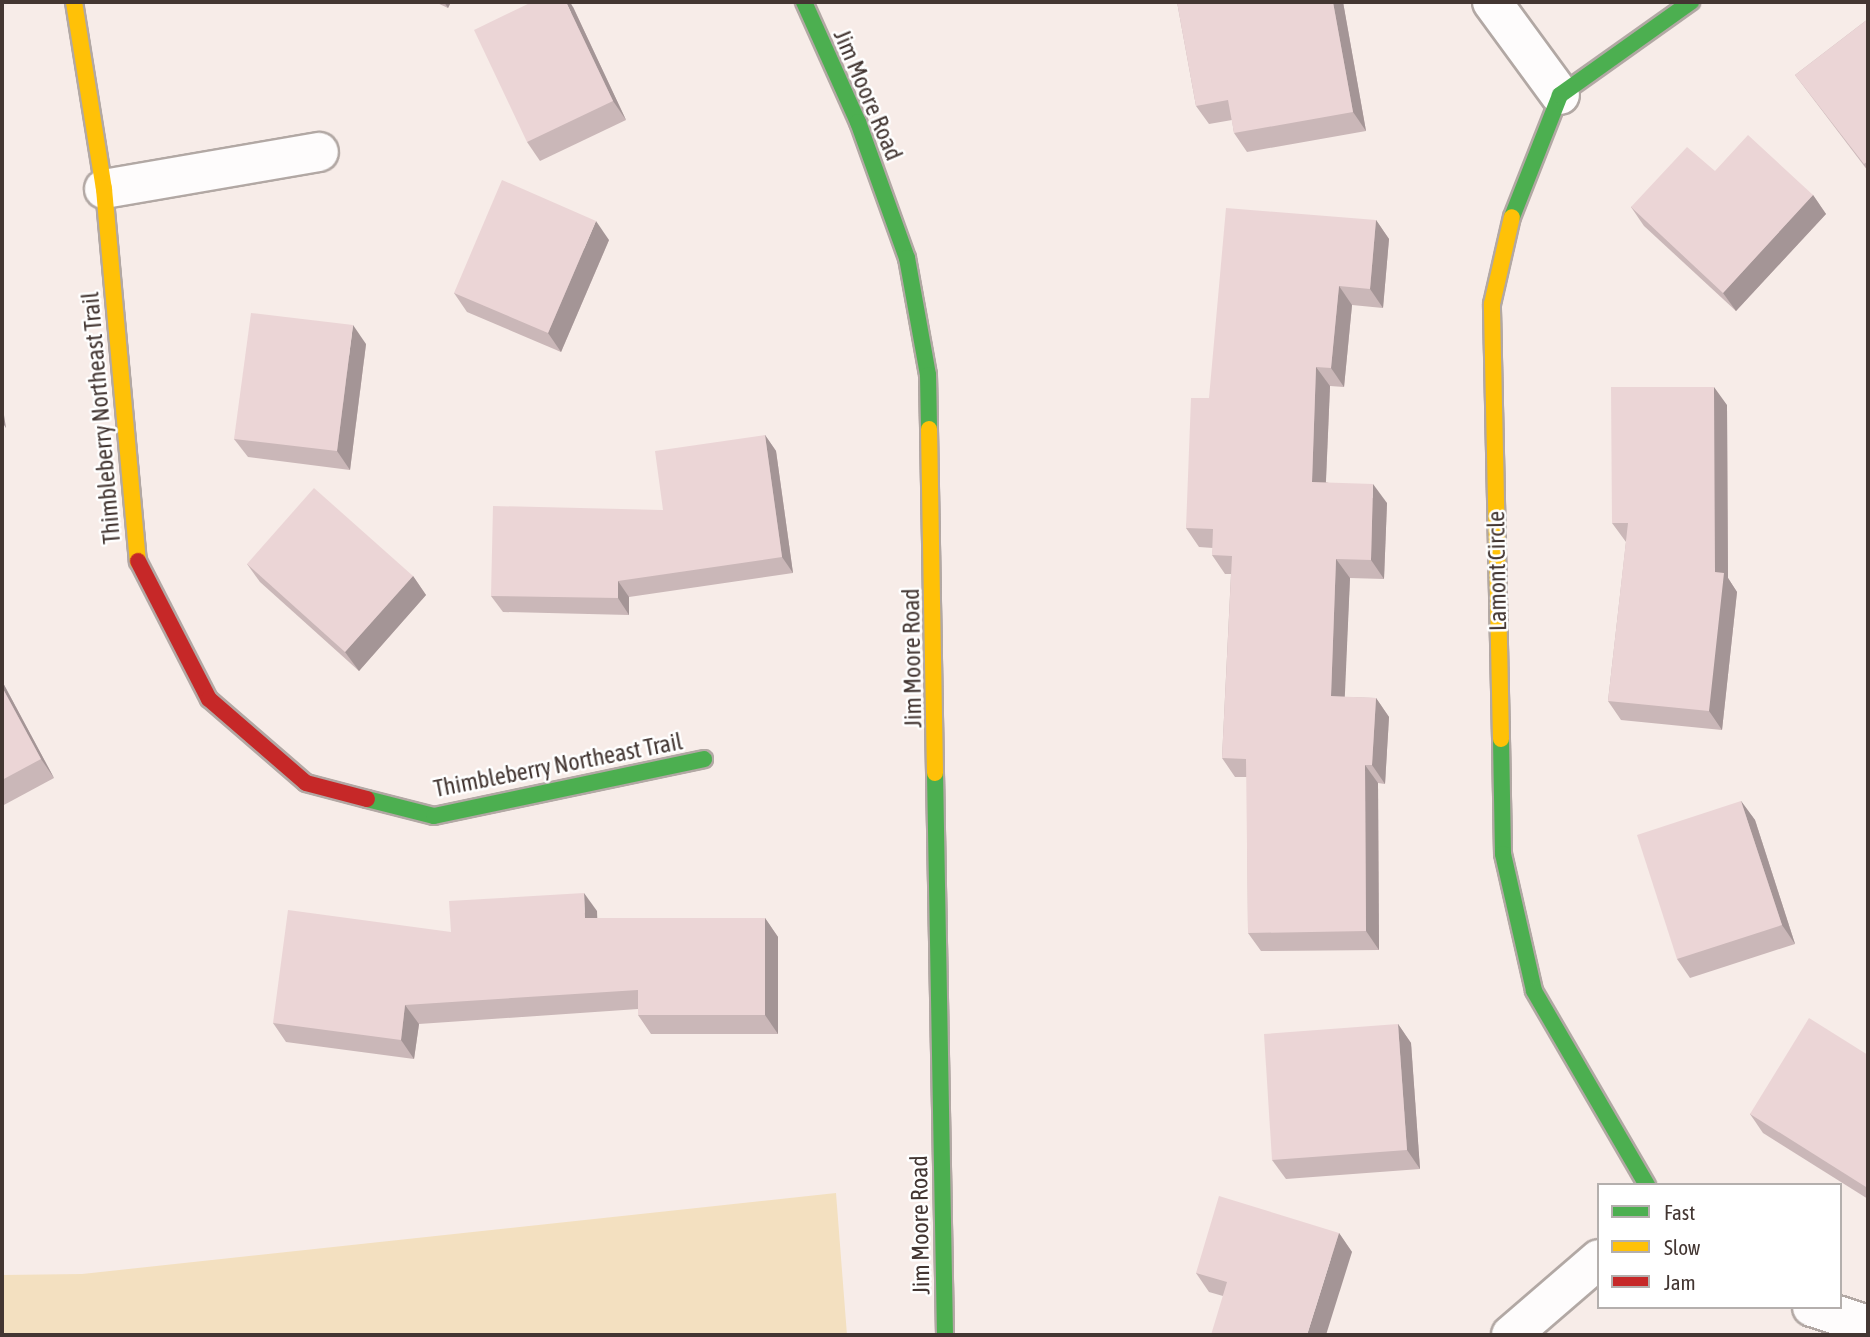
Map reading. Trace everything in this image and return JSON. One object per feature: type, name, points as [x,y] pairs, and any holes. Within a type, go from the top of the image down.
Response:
[{"type":"street","name":"Thimbleberry Northeast Trail","points":[[74,2],[104,189],[136,558],[209,699],[306,783],[434,816],[704,759]]},
{"type":"street","name":"Jim Moore Road","points":[[804,2],[858,122],[907,258],[928,375],[944,1335]]},
{"type":"street","points":[[1492,2],[1560,95],[1691,2]]},
{"type":"street","name":"Lamont Circle","points":[[1560,95],[1517,198],[1492,304],[1503,854],[1534,991],[1646,1183]]},
{"type":"street","points":[[104,189],[319,152]]},
{"type":"street","points":[[1511,1335],[1597,1261]]},
{"type":"street","points":[[1818,1309],[1868,1325]]},
{"type":"shaded area","points":[[836,1193],[847,1335],[2,1335],[2,1275],[82,1274]]},
{"type":"building","points":[[532,2],[566,2],[613,101],[527,142],[474,30]]},
{"type":"building","points":[[1177,2],[1333,2],[1353,112],[1234,133],[1228,100],[1196,106]]},
{"type":"building","points":[[1868,19],[1868,161],[1864,164],[1795,75]]},
{"type":"building","points":[[1748,135],[1813,195],[1723,293],[1631,207],[1687,147],[1715,171]]},
{"type":"building","points":[[502,180],[596,221],[548,333],[454,293]]},
{"type":"building","points":[[1226,208],[1376,220],[1370,289],[1339,286],[1331,368],[1316,367],[1312,482],[1373,484],[1371,560],[1336,559],[1331,696],[1376,698],[1372,765],[1365,765],[1366,931],[1248,933],[1246,759],[1222,758],[1232,556],[1212,555],[1213,529],[1186,528],[1191,398],[1209,398]]},
{"type":"building","points":[[251,313],[353,325],[337,451],[234,439]]},
{"type":"building","points":[[1611,387],[1714,387],[1715,572],[1724,573],[1709,711],[1608,701],[1628,523],[1612,523]]},
{"type":"building","points":[[765,435],[782,557],[618,581],[618,598],[491,596],[493,506],[663,510],[655,451]]},
{"type":"building","points":[[314,488],[413,576],[345,652],[247,564]]},
{"type":"building","points":[[2,687],[41,759],[2,780]]},
{"type":"building","points":[[1741,801],[1782,925],[1677,959],[1637,835]]},
{"type":"building","points":[[584,893],[585,918],[765,918],[765,1015],[638,1015],[638,990],[405,1005],[401,1040],[273,1023],[288,910],[451,932],[449,901]]},
{"type":"building","points":[[1809,1018],[1868,1055],[1866,1187],[1750,1114]]},
{"type":"building","points":[[1398,1024],[1407,1150],[1272,1160],[1264,1034]]},
{"type":"building","points":[[1219,1196],[1339,1233],[1307,1335],[1211,1335],[1227,1282],[1196,1273]]},
{"type":"traffic: fast","points":[[804,2],[858,122],[907,258],[928,375],[929,429]]},
{"type":"traffic: fast","points":[[1512,217],[1560,95],[1691,2]]},
{"type":"traffic: fast","points":[[1501,739],[1503,854],[1534,991],[1646,1183]]},
{"type":"traffic: fast","points":[[367,799],[434,816],[704,759]]},
{"type":"traffic: fast","points":[[935,773],[945,1335]]},
{"type":"traffic: slow","points":[[74,2],[104,189],[138,561]]},
{"type":"traffic: slow","points":[[1501,739],[1492,304],[1512,217]]},
{"type":"traffic: slow","points":[[929,429],[935,773]]},
{"type":"traffic: jam","points":[[138,561],[209,699],[306,783],[367,799]]}]
